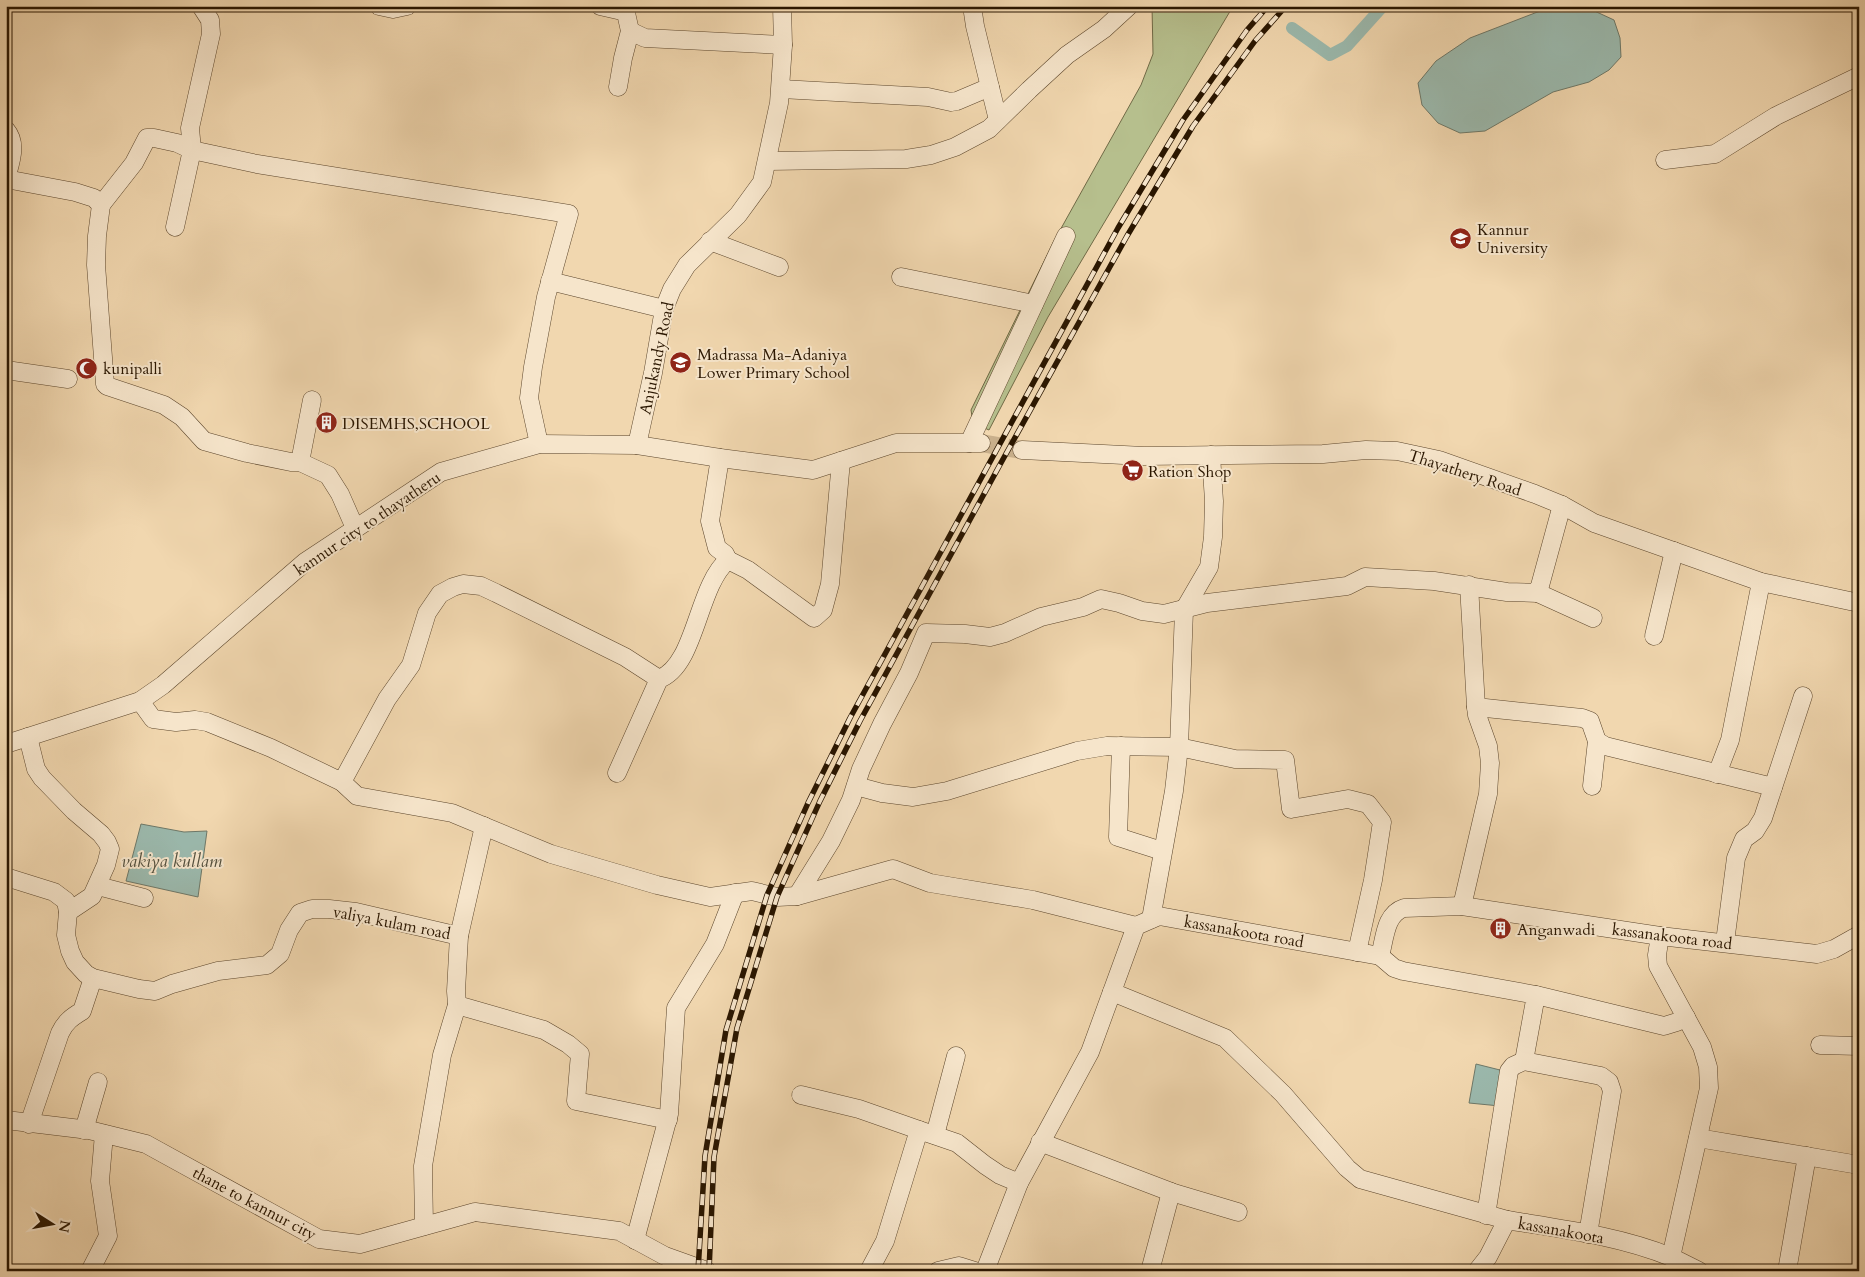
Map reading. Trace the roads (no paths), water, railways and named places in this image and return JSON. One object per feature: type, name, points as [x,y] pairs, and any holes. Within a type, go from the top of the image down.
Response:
[{"type":"street","points":[[175,227],[192,150],[190,128],[211,34],[210,20],[201,6]]},
{"type":"street","points":[[379,6],[393,9],[407,6]]},
{"type":"street","points":[[600,6],[626,13],[630,31],[618,88]]},
{"type":"street","name":"Anjukandy Road","points":[[638,445],[664,309],[672,289],[687,265],[738,215],[762,182],[768,161],[780,89],[783,45],[782,6]]},
{"type":"street","points":[[972,6],[998,120]]},
{"type":"street","points":[[768,161],[906,159],[931,155],[955,147],[988,130],[1067,56],[1129,6]]},
{"type":"street","points":[[630,31],[645,38],[783,45]]},
{"type":"street","points":[[1665,160],[1715,154],[1776,116],[1859,76]]},
{"type":"street","points":[[780,89],[928,97],[950,102],[968,98],[990,87]]},
{"type":"street","points":[[6,130],[11,135],[13,147],[6,179],[75,192],[94,198],[101,205]]},
{"type":"street","points":[[355,528],[340,494],[328,475],[300,462],[247,454],[204,441],[182,417],[164,405],[105,384],[96,265],[101,205],[134,163],[147,138],[177,143],[192,150],[257,164],[569,214],[546,296],[533,367],[529,398],[539,444]]},
{"type":"street","points":[[901,277],[1034,304],[1066,236]]},
{"type":"street","points":[[710,241],[779,267]]},
{"type":"street","points":[[550,281],[664,309]]},
{"type":"street","name":"kannur city to thayatheru","points":[[6,744],[140,702],[305,562],[441,472],[539,444],[638,445],[813,470],[896,443],[975,442],[1034,304]]},
{"type":"street","points":[[6,370],[68,379]]},
{"type":"street","points":[[300,462],[312,400]]},
{"type":"street","name":"Thayathery Road","points":[[1022,450],[1144,456],[1323,454],[1366,450],[1397,451],[1440,460],[1562,505],[1594,523],[1761,582],[1859,603]]},
{"type":"street","points":[[985,1271],[1019,1182],[1090,1052],[1112,992],[1144,923],[1162,851],[1174,791],[1179,747],[1184,610],[1209,567],[1214,536],[1211,455]]},
{"type":"street","points":[[720,458],[710,521],[717,548],[725,554],[728,560],[748,570],[814,618],[823,610],[830,584],[841,461]]},
{"type":"street","points":[[1538,593],[1562,505]]},
{"type":"street","points":[[1654,636],[1674,551]]},
{"type":"street","points":[[342,782],[387,699],[411,665],[427,612],[440,594],[463,584],[481,586],[625,657],[659,678],[668,676],[677,666],[696,626],[709,589],[722,564],[728,560]]},
{"type":"street","points":[[798,896],[831,841],[851,800],[869,751],[909,673],[926,633],[990,636],[1005,633],[1041,617],[1083,607],[1101,600],[1119,602],[1142,611],[1164,614],[1206,603],[1347,586],[1366,577],[1469,585],[1507,592],[1538,593],[1593,618]]},
{"type":"street","points":[[1717,774],[1730,740],[1761,582]]},
{"type":"street","points":[[1462,906],[1488,794],[1490,763],[1488,746],[1476,707],[1469,585]]},
{"type":"street","points":[[617,773],[659,678]]},
{"type":"street","points":[[1724,942],[1736,858],[1744,839],[1755,832],[1763,818],[1803,696]]},
{"type":"street","name":"kassanakoota road","points":[[140,702],[153,718],[176,722],[195,720],[207,722],[271,748],[342,782],[356,796],[452,813],[551,854],[657,885],[710,897],[752,891],[777,897],[798,896],[893,869],[930,883],[1033,900],[1144,923],[1159,916],[1380,956],[1390,919],[1396,911],[1404,908],[1462,906],[1660,936],[1817,954],[1834,949],[1859,935]]},
{"type":"street","points":[[1476,707],[1582,718],[1590,721],[1597,741],[1592,786]]},
{"type":"street","points":[[28,737],[36,769],[42,778],[74,811],[102,834],[110,849],[98,886],[92,896],[68,912]]},
{"type":"street","points":[[1597,741],[1605,746],[1773,787]]},
{"type":"street","points":[[856,786],[882,793],[913,797],[947,790],[1077,751],[1107,746],[1179,747],[1235,759],[1285,760],[1291,809],[1348,799],[1368,804],[1382,822],[1373,880],[1357,952]]},
{"type":"street","points":[[1121,746],[1118,837],[1162,851]]},
{"type":"street","points":[[424,1226],[423,1166],[442,1055],[457,1005],[456,976],[459,936],[484,826]]},
{"type":"street","points":[[6,877],[54,892],[66,901],[68,912],[66,935],[70,951],[75,962],[86,974],[93,978],[82,1011],[71,1018],[64,1025],[60,1033],[29,1124]]},
{"type":"street","points":[[98,886],[144,898]]},
{"type":"street","points":[[635,1240],[668,1120],[674,1058],[676,1008],[715,944],[735,893]]},
{"type":"street","name":"valiya kulam road","points":[[93,978],[155,991],[172,984],[218,971],[268,965],[280,954],[289,930],[300,913],[312,909],[356,912],[459,936]]},
{"type":"street","points":[[1660,936],[1657,955],[1658,966],[1702,1047],[1708,1067],[1709,1088],[1671,1257]]},
{"type":"street","points":[[1380,956],[1394,968],[1403,971],[1536,995],[1664,1026],[1678,1022],[1686,1017]]},
{"type":"street","points":[[1112,992],[1225,1038],[1283,1094],[1347,1168],[1360,1179],[1507,1220]]},
{"type":"street","points":[[1524,1061],[1536,995]]},
{"type":"street","points":[[457,1005],[544,1030],[568,1044],[580,1054],[576,1101],[668,1120]]},
{"type":"street","points":[[1820,1045],[1859,1046]]},
{"type":"street","points":[[869,1271],[885,1242],[956,1056]]},
{"type":"street","points":[[1486,1215],[1509,1071],[1513,1066],[1524,1061],[1601,1076],[1609,1082],[1612,1091],[1588,1234]]},
{"type":"street","points":[[84,1130],[98,1082]]},
{"type":"street","points":[[802,1095],[860,1109],[957,1142],[1000,1175],[1019,1182]]},
{"type":"street","name":"thane to kannur city","points":[[6,1120],[84,1130],[146,1144],[319,1239],[360,1244],[475,1212],[619,1232],[635,1240],[667,1264],[707,1271]]},
{"type":"street","points":[[90,1271],[108,1236],[100,1181],[104,1134]]},
{"type":"street","points":[[1698,1138],[1859,1165]]},
{"type":"street","points":[[1040,1142],[1172,1192],[1238,1212]]},
{"type":"street","points":[[1787,1271],[1807,1156]]},
{"type":"street","points":[[1150,1271],[1172,1192]]},
{"type":"street","name":"kassanakoota","points":[[1477,1271],[1488,1257],[1507,1220],[1588,1234],[1640,1246],[1671,1257],[1699,1271]]},
{"type":"street","points":[[938,1271],[959,1266],[975,1271]]},
{"type":"water","points":[[1553,6],[1588,8],[1614,20],[1620,38],[1621,57],[1609,70],[1589,82],[1553,92],[1485,131],[1460,133],[1438,123],[1422,105],[1418,83],[1436,61],[1470,38]]},
{"type":"water","name":"vakiya kullam","points":[[141,824],[184,832],[207,831],[198,897],[126,881]]},
{"type":"water","points":[[1476,1064],[1504,1071],[1500,1106],[1469,1103]]},
{"type":"waterway","points":[[1292,28],[1330,55],[1347,46],[1383,6]]},
{"type":"tunnel","points":[[981,443],[1022,450]]},
{"type":"railway","points":[[698,1271],[705,1156],[726,1030],[767,895],[808,803],[850,718],[1118,228],[1183,120],[1247,30],[1268,6]]},
{"type":"railway","points":[[709,1271],[714,1157],[737,1028],[777,897],[820,801],[860,721],[1127,236],[1193,126],[1255,41],[1286,6]]},
{"type":"place","name":"Kannur University","points":[[1461,238]]},
{"type":"place","name":"Madrassa Ma-Adaniya Lower Primary School","points":[[681,363]]},
{"type":"place","name":"kunipalli","points":[[87,368]]},
{"type":"place","name":"DISEMHS,SCHOOL","points":[[326,423]]},
{"type":"place","name":"Ration Shop","points":[[1132,471]]},
{"type":"place","name":"Anganwadi","points":[[1501,929]]}]
